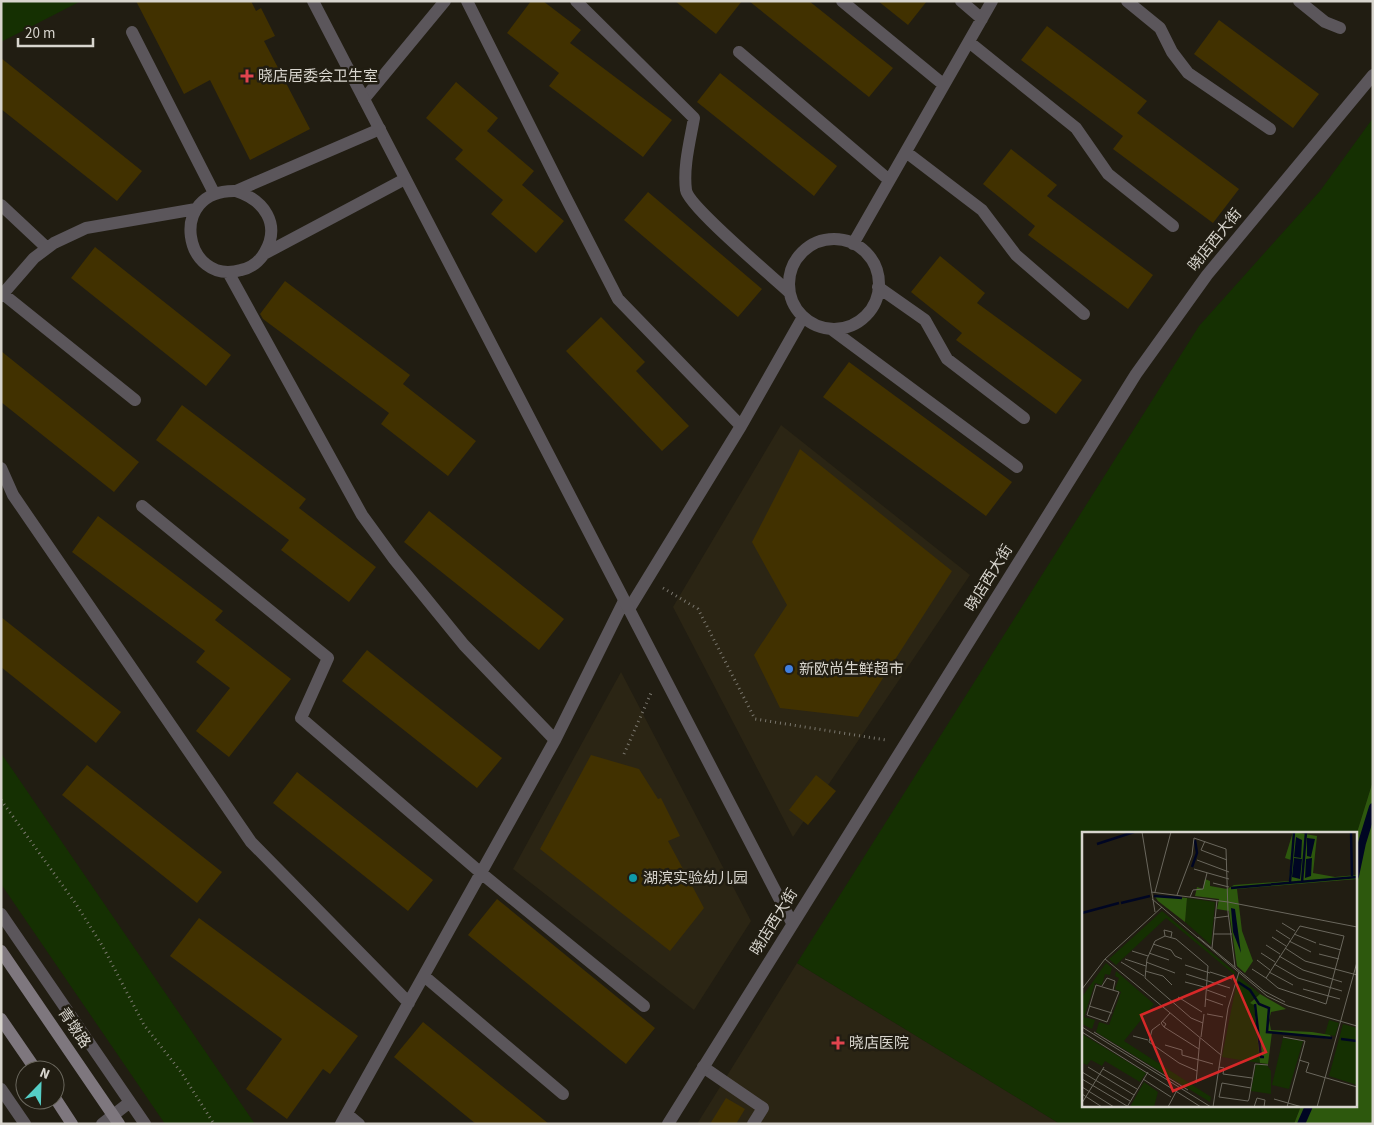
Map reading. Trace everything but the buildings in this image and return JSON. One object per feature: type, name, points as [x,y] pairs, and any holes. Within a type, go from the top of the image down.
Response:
[{"type":"main road","name":"青墩路","points":[[1,951],[116,1120]]},
{"type":"main road","points":[[1,1019],[29,1060]]},
{"type":"main road","points":[[63,1110],[72,1124]]},
{"type":"street","points":[[313,1],[792,924]]},
{"type":"street","points":[[364,99],[445,1]]},
{"type":"street","points":[[467,1],[559,186],[618,299],[741,426]]},
{"type":"street","points":[[576,1],[694,118],[686,172],[686,192],[700,211],[789,292]]},
{"type":"street","points":[[842,1],[944,85]]},
{"type":"street","points":[[961,1],[982,18]]},
{"type":"street","points":[[853,244],[992,1]]},
{"type":"street","points":[[1127,1],[1160,28],[1172,52],[1188,73],[1270,130]]},
{"type":"street","points":[[1299,1],[1325,22],[1340,28]]},
{"type":"street","points":[[132,32],[214,193]]},
{"type":"street","points":[[969,42],[1076,128],[1108,174],[1173,226]]},
{"type":"street","points":[[739,52],[889,180]]},
{"type":"street","name":"晓店西大街","points":[[668,1124],[1136,374],[1207,275],[1373,75]]},
{"type":"street","points":[[236,191],[380,129]]},
{"type":"street","points":[[906,152],[982,210],[1016,255],[1084,314]]},
{"type":"street","points":[[264,254],[270,242],[271,228],[268,215],[260,203],[249,195],[236,191],[214,193],[205,199],[196,210],[190,224],[194,250],[207,264],[216,270],[228,272],[248,268],[264,254],[406,179]]},
{"type":"street","points":[[1,205],[47,248]]},
{"type":"street","points":[[135,400],[2,295],[34,258],[54,243],[86,228],[196,210]]},
{"type":"street","points":[[828,240],[842,240],[853,244],[867,254],[875,266],[879,280],[878,296],[871,310],[860,321],[846,328],[831,329],[816,326],[803,317],[794,306],[789,292],[789,278],[794,264],[802,252],[814,244],[828,240]]},
{"type":"street","points":[[228,272],[362,516],[394,559],[464,645],[555,740]]},
{"type":"street","points":[[878,287],[925,320],[947,359],[1024,418]]},
{"type":"street","points":[[359,1124],[344,1119],[555,740],[626,605],[647,578],[741,426],[803,317]]},
{"type":"street","points":[[831,329],[1018,467]]},
{"type":"street","points":[[1,468],[13,495],[251,842],[409,1003]]},
{"type":"street","points":[[142,506],[328,658],[301,718],[481,873],[644,1006]]},
{"type":"street","points":[[1,914],[145,1124]]},
{"type":"street","points":[[424,976],[563,1094]]},
{"type":"street","points":[[703,1067],[763,1108],[754,1124]]},
{"type":"street","points":[[1,1089],[25,1124]]},
{"type":"street","points":[[102,1124],[116,1120],[130,1102]]},
{"type":"path","points":[[647,578],[698,608],[754,719],[905,742]]},
{"type":"path","points":[[624,754],[661,671]]},
{"type":"path","points":[[1,800],[76,904],[103,947],[144,1025],[181,1072],[214,1124]]},
{"type":"shaded area","points":[[781,425],[970,575],[793,837],[673,607]]},
{"type":"shaded area","points":[[621,672],[751,921],[694,1010],[513,869]]},
{"type":"shaded area","name":"晓店医院","points":[[797,963],[1060,1124],[697,1124]]},
{"type":"green space","points":[[1,1],[81,1],[1,42]]},
{"type":"green space","points":[[1373,118],[1373,781],[1356,836],[1356,832],[1082,832],[1082,1108],[1300,1108],[1294,1124],[1060,1124],[797,963],[1199,326],[1320,191]]},
{"type":"green space","points":[[1,753],[255,1124],[165,1124],[1,884]]},
{"type":"green space","points":[[1373,781],[1373,1124],[1294,1124],[1300,1108],[1356,1108],[1356,836]]},
{"type":"waterway","points":[[1356,871],[1373,807]]},
{"type":"waterway","points":[[1301,1124],[1308,1108]]},
{"type":"place","name":"晓店居委会卫生室","points":[[247,76]]},
{"type":"place","name":"新欧尚生鲜超市","points":[[789,669]]},
{"type":"place","name":"湖滨实验幼儿园","points":[[633,878]]},
{"type":"place","name":"晓店医院","points":[[838,1043]]}]
